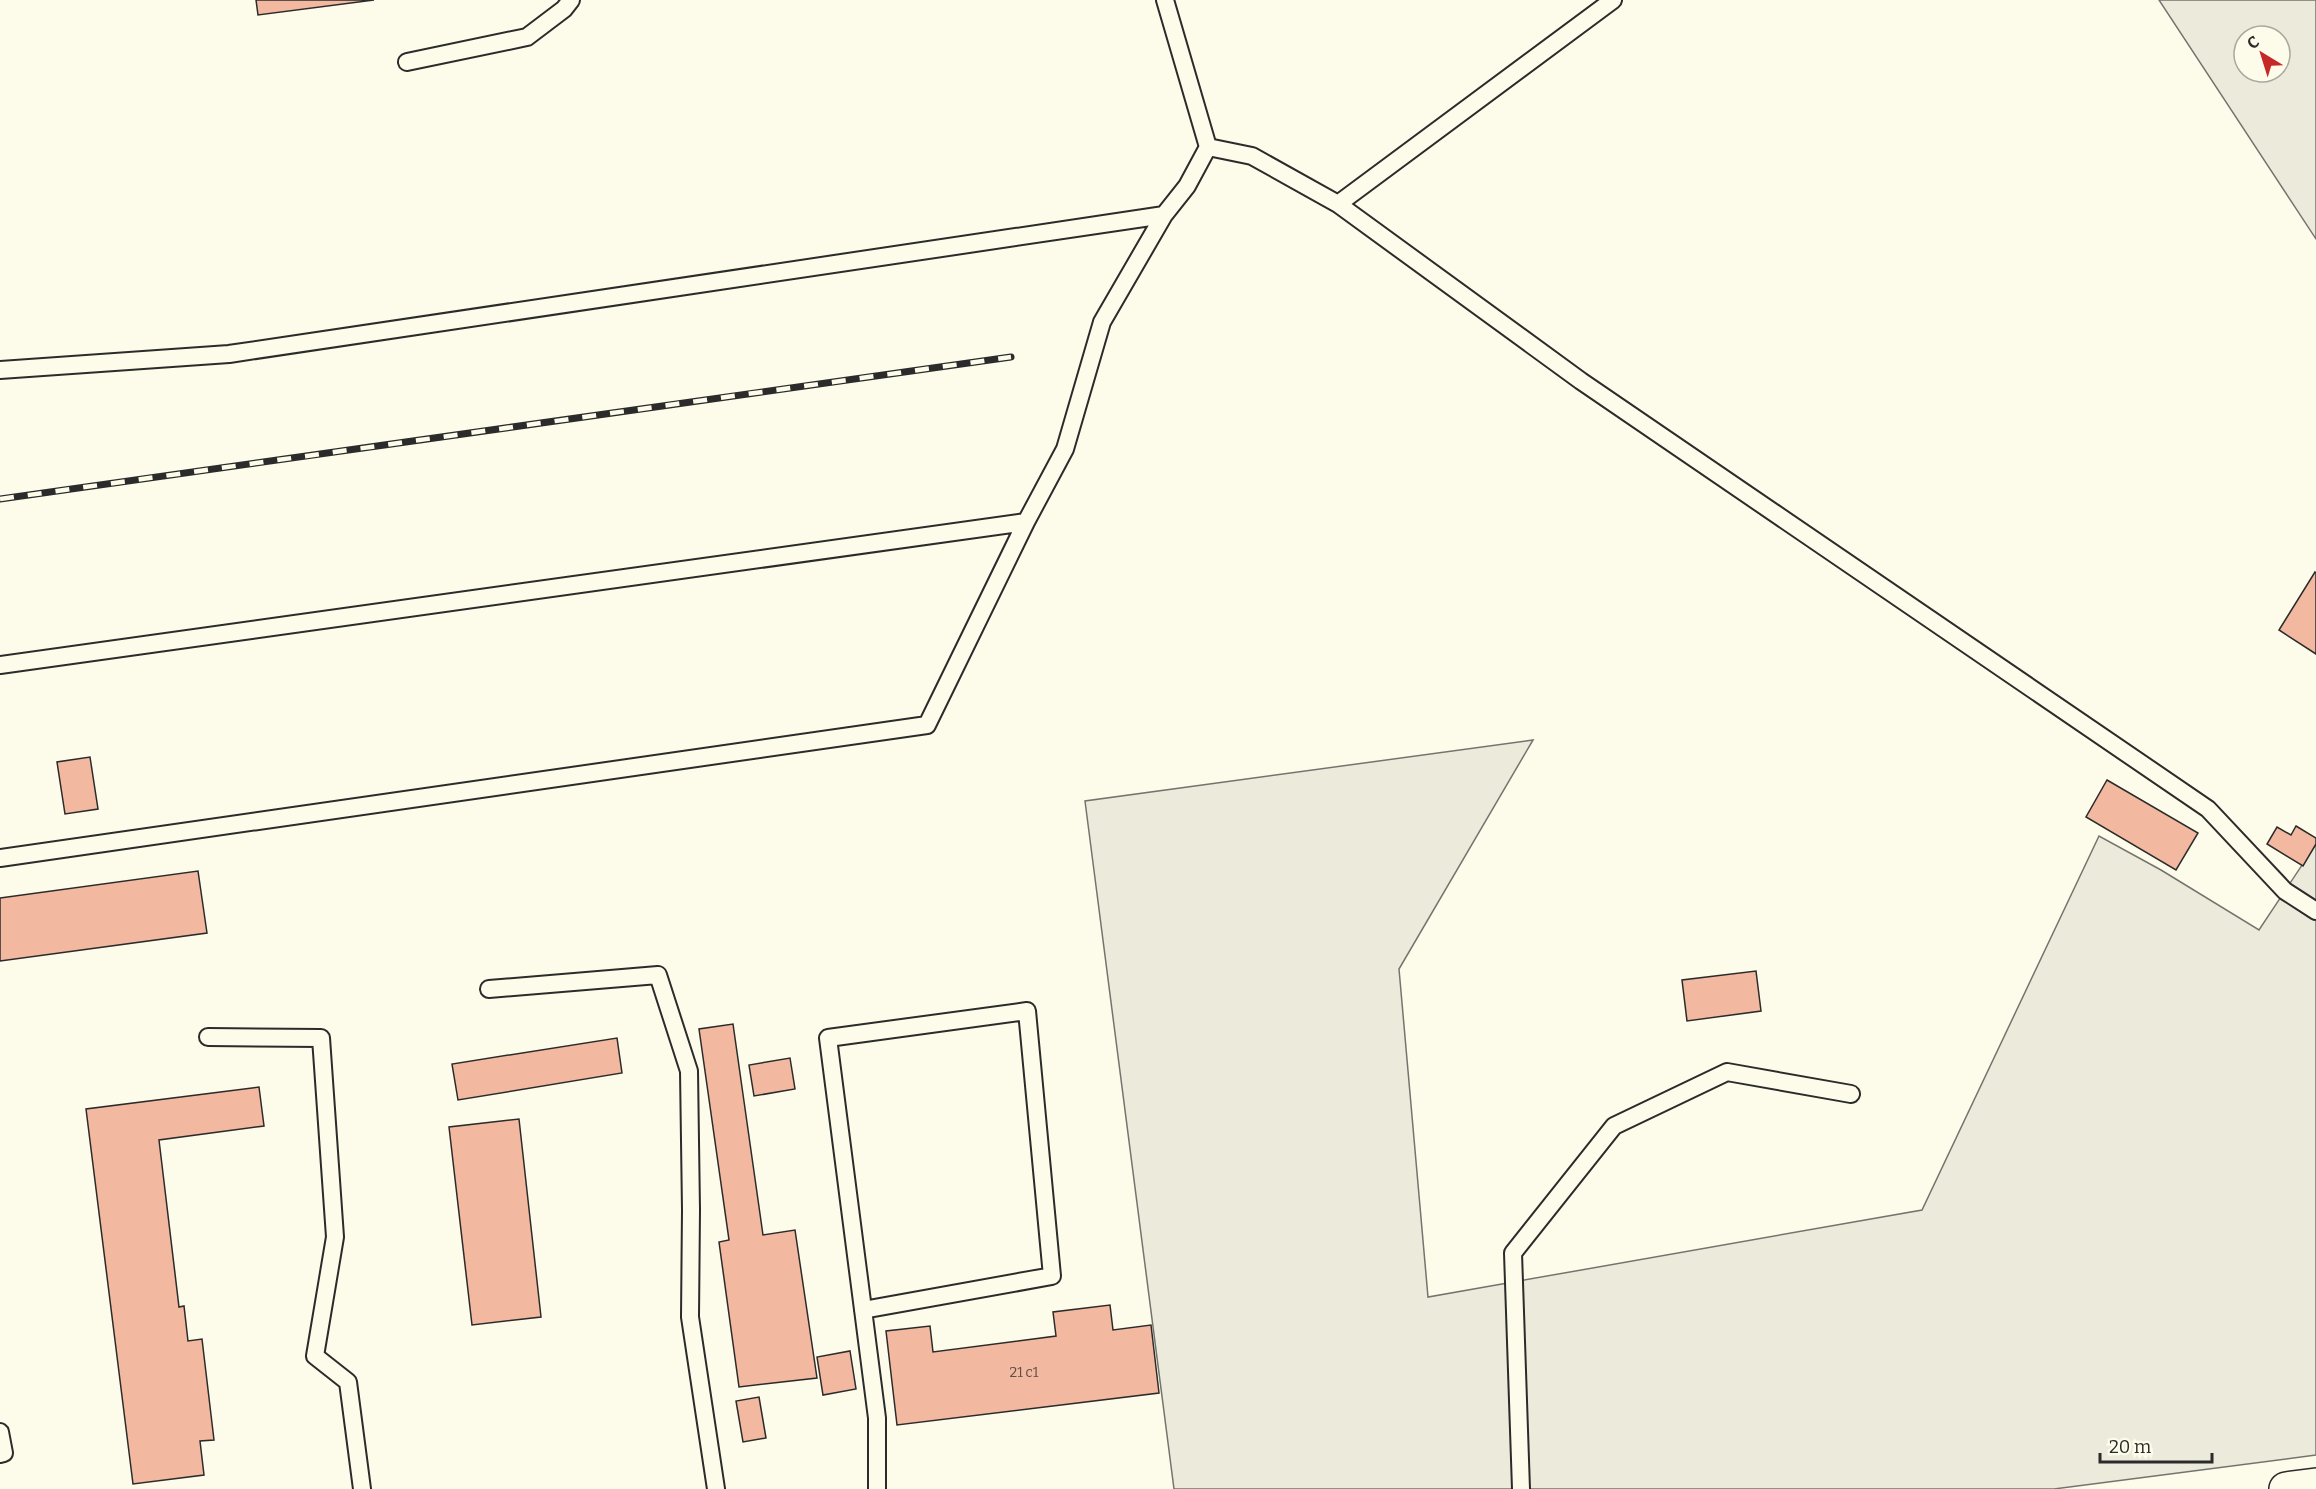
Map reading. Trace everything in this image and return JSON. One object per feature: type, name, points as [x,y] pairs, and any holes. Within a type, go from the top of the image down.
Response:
[{"type":"lane","points":[[407,62],[527,37],[564,9],[571,0]]},
{"type":"lane","points":[[0,858],[927,724],[1026,522],[1065,449],[1102,322],[1164,215],[1187,186],[1208,147],[1165,0]]},
{"type":"lane","points":[[1338,204],[1613,0]]},
{"type":"lane","points":[[1208,147],[1252,156],[1338,204],[1581,381],[2208,809],[2285,891],[2316,910]]},
{"type":"lane","points":[[0,370],[229,354],[1164,215]]},
{"type":"lane","points":[[0,665],[1026,522]]},
{"type":"lane","points":[[489,989],[658,975],[689,1071],[690,1317],[716,1489]]},
{"type":"lane","points":[[863,1310],[1052,1276],[1028,1011],[828,1038],[863,1310],[877,1418],[877,1489]]},
{"type":"lane","points":[[208,1037],[321,1038],[335,1237],[315,1356],[348,1382],[362,1489]]},
{"type":"lane","points":[[1521,1489],[1513,1253],[1614,1126],[1727,1072],[1851,1094]]},
{"type":"lane","points":[[0,1432],[4,1453],[0,1454]]},
{"type":"shaded area","points":[[2159,0],[2316,0],[2316,239]]},
{"type":"shaded area","points":[[1533,740],[1399,969],[1428,1297],[1922,1210],[2099,836],[2161,870],[2259,930],[2316,844],[2316,1455],[2054,1489],[1174,1489],[1085,801]]},
{"type":"building","points":[[256,0],[374,0],[258,15]]},
{"type":"building","points":[[2316,573],[2316,654],[2279,630]]},
{"type":"building","points":[[90,757],[98,809],[65,814],[57,762]]},
{"type":"building","points":[[2107,780],[2198,833],[2176,870],[2086,817]]},
{"type":"building","points":[[2296,826],[2316,838],[2316,844],[2303,866],[2267,844],[2277,827],[2291,835]]},
{"type":"building","points":[[198,871],[207,933],[0,961],[0,898]]},
{"type":"building","points":[[1756,971],[1761,1011],[1687,1021],[1682,980]]},
{"type":"building","points":[[733,1024],[763,1235],[795,1230],[817,1378],[739,1387],[719,1242],[729,1240],[699,1029]]},
{"type":"building","points":[[617,1038],[622,1073],[458,1100],[452,1064]]},
{"type":"building","points":[[790,1058],[795,1089],[754,1096],[749,1065]]},
{"type":"building","points":[[259,1087],[264,1126],[159,1140],[179,1307],[184,1306],[188,1341],[202,1339],[214,1440],[200,1441],[204,1475],[133,1484],[86,1109]]},
{"type":"building","points":[[519,1119],[541,1317],[472,1325],[449,1127]]},
{"type":"building","points":[[1110,1305],[1113,1330],[1151,1325],[1159,1393],[897,1425],[886,1331],[930,1326],[933,1352],[1056,1336],[1053,1312]]},
{"type":"building","points":[[850,1351],[856,1389],[823,1395],[817,1357]]},
{"type":"building","points":[[759,1397],[766,1438],[743,1442],[736,1401]]},
{"type":"railway","points":[[0,499],[1011,357]]}]
